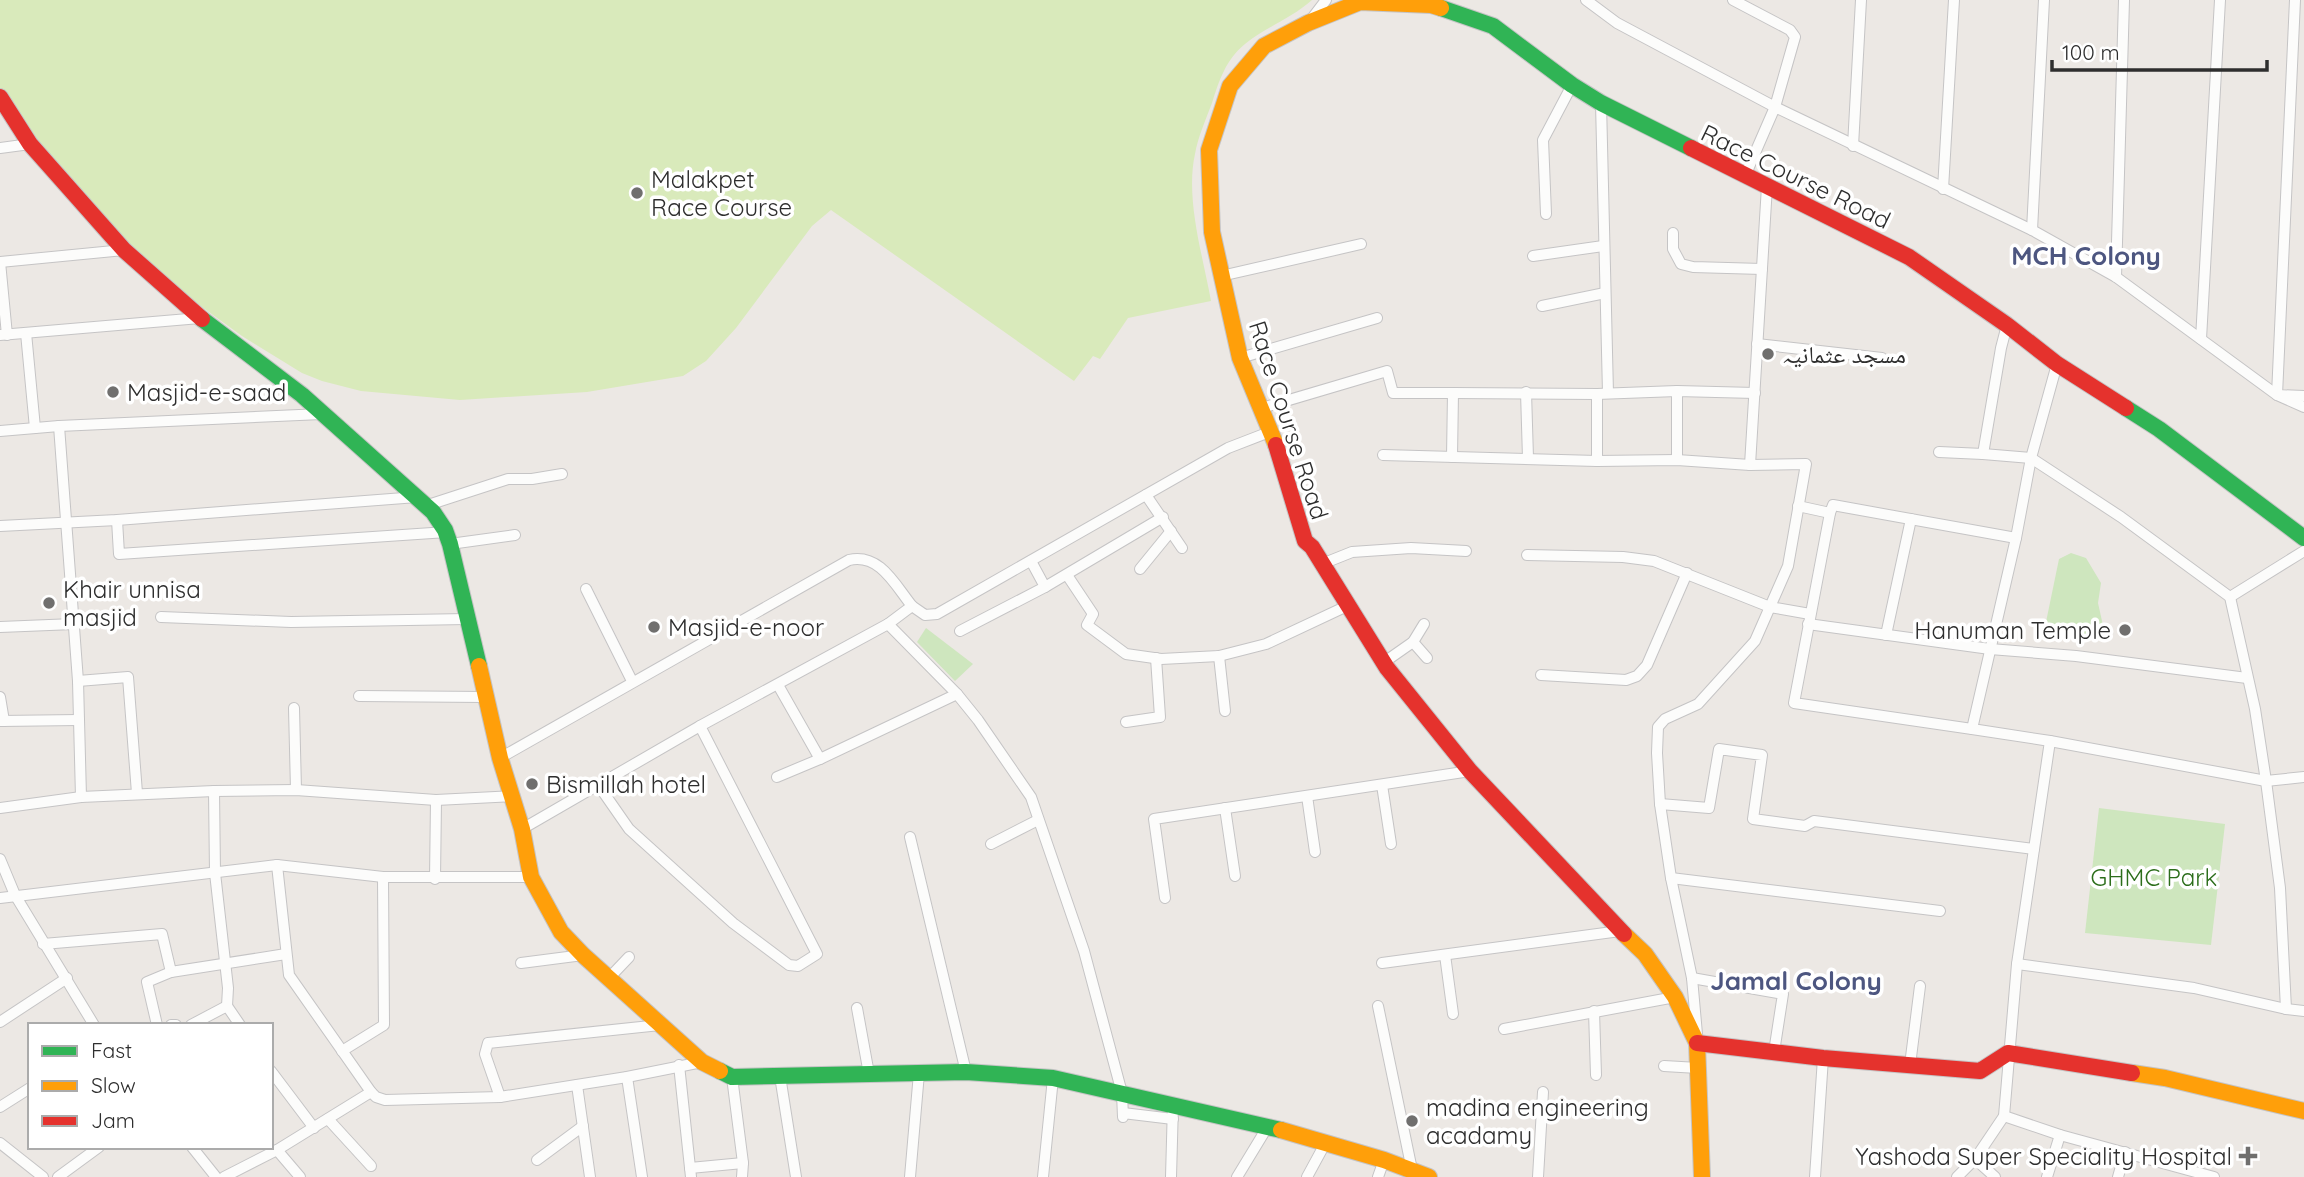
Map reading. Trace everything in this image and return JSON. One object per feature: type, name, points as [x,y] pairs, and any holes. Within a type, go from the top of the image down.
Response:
[{"type":"street","points":[[1308,23],[1326,0]]},
{"type":"street","points":[[1586,0],[1617,23],[1774,107],[2032,230],[2116,277],[2277,395],[2304,407]]},
{"type":"street","points":[[1733,0],[1790,30],[1795,37],[1774,107],[1745,176]]},
{"type":"street","points":[[1853,146],[1861,0]]},
{"type":"street","points":[[1943,189],[1954,0]]},
{"type":"street","points":[[2032,230],[2044,0]]},
{"type":"street","points":[[2116,277],[2124,0]]},
{"type":"street","points":[[2201,340],[2220,0]]},
{"type":"street","points":[[2277,395],[2295,0]]},
{"type":"street","name":"Race Course Road","points":[[1702,1177],[1697,1043],[1675,997],[1645,954],[1620,931],[1470,771],[1383,663],[1312,547],[1305,541],[1272,431],[1240,358],[1212,232],[1209,150],[1230,86],[1264,46],[1308,23],[1360,2],[1431,5],[1493,26],[1572,85],[1601,103],[1909,257],[2007,324],[2057,364],[2159,429],[2304,538]]},
{"type":"street","points":[[1546,214],[1543,140],[1572,85]]},
{"type":"street","points":[[0,97],[30,144],[124,250],[200,318],[302,395],[423,501],[449,538],[500,758],[522,829],[531,877],[561,932],[702,1062],[732,1077],[966,1072],[1053,1078],[1122,1093],[1173,1112]]},
{"type":"street","points":[[1597,461],[1605,293],[1601,103]]},
{"type":"street","points":[[0,148],[30,144]]},
{"type":"street","points":[[1750,465],[1767,186]]},
{"type":"street","points":[[1673,233],[1673,249],[1681,264],[1693,267],[1762,269]]},
{"type":"street","points":[[1222,276],[1361,244]]},
{"type":"street","points":[[1533,256],[1604,246]]},
{"type":"street","points":[[124,250],[0,262],[3,335],[200,318]]},
{"type":"street","points":[[1542,306],[1605,293]]},
{"type":"street","points":[[1240,358],[1377,318]]},
{"type":"street","points":[[1983,454],[2007,324]]},
{"type":"street","points":[[26,333],[35,428]]},
{"type":"street","points":[[1757,344],[1882,359]]},
{"type":"street","points":[[1972,729],[2016,538],[2031,458],[2057,364]]},
{"type":"street","points":[[1262,408],[1387,371],[1393,393],[1755,393]]},
{"type":"street","points":[[1677,391],[1677,460]]},
{"type":"street","points":[[1525,392],[1528,458]]},
{"type":"street","points":[[1452,457],[1454,393]]},
{"type":"street","points":[[2277,395],[2304,396]]},
{"type":"street","points":[[0,431],[322,414]]},
{"type":"street","points":[[59,426],[78,681],[81,797]]},
{"type":"street","points":[[500,758],[849,560],[859,558],[879,565],[912,606],[925,615],[937,614],[1228,448],[1272,431]]},
{"type":"street","points":[[1939,452],[2031,458],[2121,517],[2230,597],[2255,709],[2266,781],[2280,888],[2286,1009]]},
{"type":"street","points":[[1383,455],[1597,461],[1677,460],[1750,465],[1806,464],[1788,566],[1755,641],[1698,705],[1665,719],[1658,727],[1660,804],[1671,878],[1692,978],[1697,1043],[1823,1058],[1980,1071],[2008,1053],[2165,1078],[2304,1111]]},
{"type":"street","points":[[0,526],[423,501],[508,479],[532,479],[562,474]]},
{"type":"street","points":[[1146,495],[1182,548]]},
{"type":"street","points":[[2016,538],[1833,505],[1794,703],[2050,741],[2266,781],[2304,777]]},
{"type":"street","points":[[1798,506],[1830,513]]},
{"type":"street","points":[[960,631],[1067,575],[1163,517]]},
{"type":"street","points":[[1886,635],[1911,519]]},
{"type":"street","points":[[117,520],[119,554],[515,535]]},
{"type":"street","points":[[1140,569],[1171,531]]},
{"type":"street","points":[[2230,597],[2304,550],[2304,538]]},
{"type":"street","points":[[1322,564],[1352,551],[1411,548],[1466,551]]},
{"type":"street","points":[[1527,555],[1654,561],[1770,607],[1809,619],[1886,635],[2247,678]]},
{"type":"street","points":[[1031,561],[1045,587]]},
{"type":"street","points":[[1541,675],[1626,680],[1637,676],[1647,664],[1687,573]]},
{"type":"street","points":[[1067,575],[1093,614],[1087,625],[1126,654],[1156,658],[1219,656],[1266,644],[1346,606]]},
{"type":"street","points":[[586,589],[632,681]]},
{"type":"street","points":[[522,829],[700,726],[888,624],[912,606]]},
{"type":"street","points":[[161,617],[291,622],[467,619]]},
{"type":"street","points":[[0,627],[74,624]]},
{"type":"street","points":[[888,624],[957,694],[1031,797],[1084,951],[1122,1093],[1123,1115],[1173,1112],[1268,1126],[1384,1160],[1429,1177]]},
{"type":"street","points":[[1383,663],[1413,642],[1424,624]]},
{"type":"street","points":[[1413,642],[1427,658]]},
{"type":"street","points":[[1219,656],[1225,711]]},
{"type":"street","points":[[1126,722],[1160,717],[1156,658]]},
{"type":"street","points":[[78,681],[128,677],[137,793]]},
{"type":"street","points":[[778,685],[820,759]]},
{"type":"street","points":[[777,776],[820,759],[957,694]]},
{"type":"street","points":[[359,696],[485,697]]},
{"type":"street","points":[[0,697],[2,721],[79,720]]},
{"type":"street","points":[[294,708],[296,790]]},
{"type":"street","points":[[599,786],[629,829],[733,923],[789,965],[798,966],[817,954],[700,726]]},
{"type":"street","points":[[1957,1177],[1975,1159],[2004,1116],[2017,964],[2050,741]]},
{"type":"street","points":[[1660,804],[1709,808],[1719,749],[1762,755],[1754,819],[1805,827],[1814,821],[2034,849]]},
{"type":"street","points":[[1165,898],[1154,819],[1470,771]]},
{"type":"street","points":[[1382,785],[1391,844]]},
{"type":"street","points":[[214,790],[215,873],[228,988],[227,1006],[239,1023]]},
{"type":"street","points":[[0,808],[81,797],[214,790],[296,790],[436,800],[513,796]]},
{"type":"street","points":[[1307,796],[1315,852]]},
{"type":"street","points":[[435,879],[436,800]]},
{"type":"street","points":[[1225,808],[1235,876]]},
{"type":"street","points":[[991,844],[1038,820]]},
{"type":"street","points":[[910,837],[966,1072]]},
{"type":"street","points":[[0,859],[15,895],[93,1023]]},
{"type":"street","points":[[0,898],[277,865],[383,877],[531,877]]},
{"type":"street","points":[[277,865],[289,975],[376,1097],[385,1100],[500,1097],[702,1062]]},
{"type":"street","points":[[342,1051],[384,1025],[383,877]]},
{"type":"street","points":[[1671,878],[1940,911]]},
{"type":"street","points":[[1382,963],[1620,931]]},
{"type":"street","points":[[43,944],[162,934],[171,972]]},
{"type":"street","points":[[157,1023],[147,982],[171,972],[286,954]]},
{"type":"street","points":[[520,963],[583,955]]},
{"type":"street","points":[[1445,955],[1453,1014]]},
{"type":"street","points":[[609,978],[629,957]]},
{"type":"street","points":[[2017,964],[2194,988],[2304,1011]]},
{"type":"street","points":[[0,1022],[67,978]]},
{"type":"street","points":[[1692,978],[1783,994],[1774,1052]]},
{"type":"street","points":[[1910,1065],[1920,986]]},
{"type":"street","points":[[1504,1029],[1675,997]]},
{"type":"street","points":[[195,1023],[227,1006]]},
{"type":"street","points":[[1378,1006],[1412,1170]]},
{"type":"street","points":[[857,1008],[869,1074]]},
{"type":"street","points":[[1594,1011],[1596,1075]]},
{"type":"street","points":[[500,1097],[485,1054],[488,1043],[660,1025]]},
{"type":"street","points":[[1815,1177],[1823,1058]]},
{"type":"street","points":[[679,1065],[691,1172],[743,1163]]},
{"type":"street","points":[[1664,1066],[1698,1068]]},
{"type":"street","points":[[910,1177],[919,1073]]},
{"type":"street","points":[[273,1074],[314,1128]]},
{"type":"street","points":[[780,1076],[796,1177]]},
{"type":"street","points":[[627,1077],[642,1177]]},
{"type":"street","points":[[732,1077],[743,1163],[742,1177]]},
{"type":"street","points":[[1044,1177],[1053,1078]]},
{"type":"street","points":[[577,1084],[590,1177]]},
{"type":"street","points":[[0,1107],[28,1089]]},
{"type":"street","points":[[224,1177],[277,1150],[372,1092]]},
{"type":"street","points":[[1538,1177],[1543,1092]]},
{"type":"street","points":[[1171,1177],[1173,1112]]},
{"type":"street","points":[[2004,1116],[2060,1135],[2214,1177]]},
{"type":"street","points":[[328,1119],[371,1166]]},
{"type":"street","points":[[537,1160],[583,1126]]},
{"type":"street","points":[[1237,1177],[1268,1126]]},
{"type":"street","points":[[2047,1177],[2060,1135]]},
{"type":"street","points":[[1307,1177],[1326,1142]]},
{"type":"street","points":[[0,1143],[43,1177]]},
{"type":"street","points":[[58,1177],[96,1149]]},
{"type":"street","points":[[194,1149],[216,1177]]},
{"type":"street","points":[[277,1150],[300,1177]]},
{"type":"street","points":[[2118,1177],[2125,1153]]},
{"type":"street","points":[[1975,1159],[1995,1177]]},
{"type":"street","points":[[1378,1177],[1384,1160]]},
{"type":"green space","name":"Malakpet Race Course","points":[[0,0],[1312,0],[1253,38],[1233,56],[1221,79],[1200,135],[1192,171],[1192,190],[1196,228],[1211,301],[1128,318],[1100,359],[1093,356],[1074,381],[831,210],[812,226],[736,328],[706,361],[683,376],[587,392],[460,400],[361,391],[302,373],[242,336],[173,286],[125,245],[36,140],[0,88]]},
{"type":"green space","points":[[2071,553],[2086,558],[2101,583],[2098,603],[2104,630],[2072,638],[2059,634],[2046,622],[2059,559]]},
{"type":"green space","points":[[926,628],[973,664],[955,681],[917,642]]},
{"type":"green space","name":"GHMC Park","points":[[2099,808],[2225,824],[2211,945],[2085,933]]},
{"type":"traffic: fast","points":[[1441,8],[1493,26],[1572,85],[1601,103],[1691,148]]},
{"type":"traffic: fast","points":[[202,319],[302,395],[433,512],[445,530],[450,544],[479,666]]},
{"type":"traffic: fast","points":[[2126,408],[2159,429],[2304,538]]},
{"type":"traffic: fast","points":[[720,1071],[732,1077],[966,1072],[1053,1078],[1281,1130]]},
{"type":"traffic: slow","points":[[1276,445],[1240,358],[1212,232],[1209,150],[1230,86],[1264,46],[1308,23],[1360,2],[1431,5],[1441,8]]},
{"type":"traffic: slow","points":[[479,666],[500,758],[522,829],[531,877],[561,932],[702,1062],[720,1071]]},
{"type":"traffic: slow","points":[[1624,934],[1645,954],[1675,997],[1697,1043],[1702,1177]]},
{"type":"traffic: slow","points":[[2132,1073],[2165,1078],[2304,1111]]},
{"type":"traffic: slow","points":[[1281,1130],[1384,1160],[1429,1177]]},
{"type":"traffic: jam","points":[[0,97],[30,144],[124,250],[202,319]]},
{"type":"traffic: jam","points":[[1691,148],[1909,257],[2007,325],[2057,364],[2126,408]]},
{"type":"traffic: jam","points":[[1276,445],[1305,541],[1312,547],[1387,668],[1470,771],[1624,934]]},
{"type":"traffic: jam","points":[[1697,1043],[1823,1058],[1980,1071],[2008,1053],[2132,1073]]},
{"type":"place","name":"Malakpet Race Course","points":[[637,193]]},
{"type":"place","name":"مسجد عثمانیہ","points":[[1768,354]]},
{"type":"place","name":"Masjid-e-saad","points":[[113,392]]},
{"type":"place","name":"Khair unnisa masjid","points":[[49,603]]},
{"type":"place","name":"Masjid-e-noor","points":[[654,627]]},
{"type":"place","name":"Hanuman Temple","points":[[2125,630]]},
{"type":"place","name":"Bismillah hotel","points":[[532,784]]},
{"type":"place","name":"madina engineering acadamy","points":[[1412,1121]]},
{"type":"place","name":"Yashoda Super Speciality Hospital","points":[[2248,1156]]},
{"type":"district","name":"MCH Colony","points":[[2086,255]]},
{"type":"district","name":"Jamal Colony","points":[[1796,980]]}]
